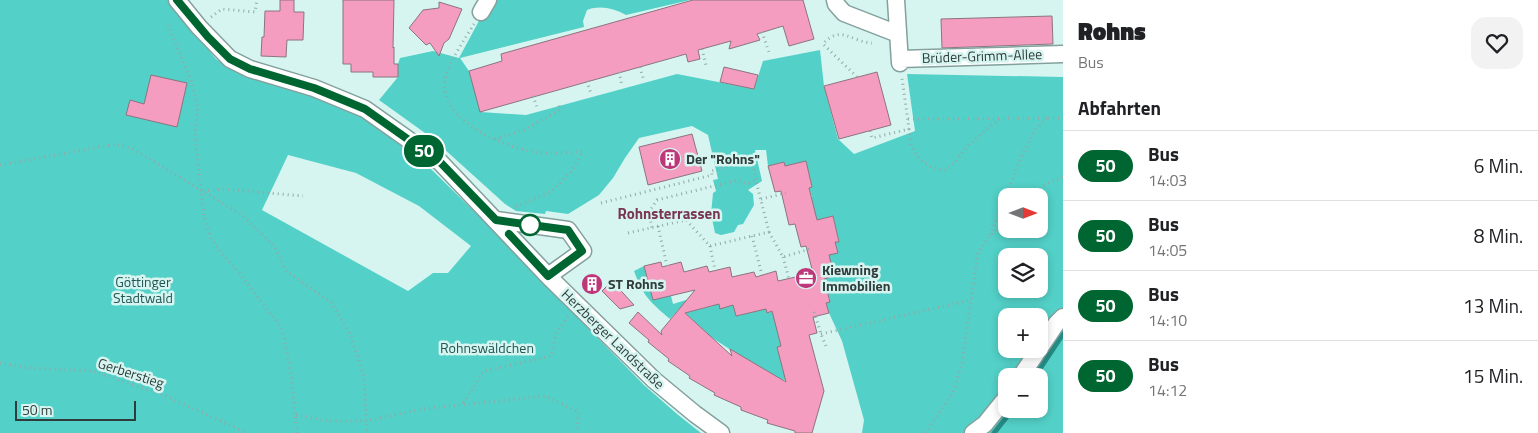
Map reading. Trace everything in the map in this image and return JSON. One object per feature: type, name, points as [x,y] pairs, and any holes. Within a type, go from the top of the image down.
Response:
[{"type":"street","name":"Herzberger Landstraße","points":[[177,0],[199,27],[230,59],[250,69],[314,88],[365,109],[440,162],[548,276],[654,380],[694,414],[721,433]]},
{"type":"street","points":[[835,0],[844,13],[898,34]]},
{"type":"street","points":[[896,0],[900,61]]},
{"type":"street","name":"Brüder-Grimm-Allee","points":[[900,61],[1063,54]]},
{"type":"street","points":[[496,220],[568,230],[582,251],[548,276]]},
{"type":"street","points":[[1027,368],[1056,324],[1063,317]]},
{"type":"street","points":[[974,433],[985,424],[998,408]]},
{"type":"path","points":[[199,27],[222,9],[255,12],[257,0]]},
{"type":"path","points":[[484,6],[446,75],[445,88],[450,104],[458,116],[469,126],[495,139],[529,151],[583,152],[566,178],[550,190],[523,202]]},
{"type":"path","points":[[168,26],[192,83],[198,109],[195,134],[204,216],[211,238],[221,253],[241,275],[280,326],[291,374],[297,433]]},
{"type":"path","points":[[762,32],[770,54]]},
{"type":"path","points":[[857,77],[823,44],[830,36],[841,34],[864,43],[872,43]]},
{"type":"path","points":[[702,49],[706,64]]},
{"type":"path","points":[[900,61],[913,149],[931,167],[946,170],[954,165],[975,139],[1001,118]]},
{"type":"path","points":[[640,66],[644,81]]},
{"type":"path","points":[[619,72],[622,86]]},
{"type":"path","points":[[587,81],[591,94]]},
{"type":"path","points":[[533,96],[537,108]]},
{"type":"path","points":[[495,139],[524,130],[560,110],[558,102]]},
{"type":"path","points":[[988,238],[1022,155],[1035,130],[1048,117]]},
{"type":"path","points":[[908,119],[1063,118]]},
{"type":"path","points":[[870,131],[872,138],[909,129]]},
{"type":"path","points":[[0,165],[116,144],[133,149],[242,214],[275,247],[286,271],[331,302],[350,334],[364,376],[368,421],[367,433]]},
{"type":"path","points":[[601,203],[712,175],[711,171],[752,160],[769,232],[784,257],[789,279]]},
{"type":"path","points":[[1042,188],[1046,184],[1063,177]]},
{"type":"path","points":[[652,228],[649,212],[656,200],[738,180],[746,184],[756,181]]},
{"type":"path","points":[[202,191],[223,189],[303,196]]},
{"type":"path","points":[[761,199],[786,193]]},
{"type":"path","points":[[628,233],[686,220],[710,246],[715,270]]},
{"type":"path","points":[[658,226],[667,266]]},
{"type":"path","points":[[925,433],[953,393],[962,363],[978,252],[998,229]]},
{"type":"path","points":[[710,246],[769,232]]},
{"type":"path","points":[[752,236],[762,275]]},
{"type":"path","points":[[784,257],[813,248]]},
{"type":"path","points":[[821,334],[971,300]]},
{"type":"path","points":[[462,404],[484,371],[551,356],[556,334],[576,303]]},
{"type":"path","points":[[814,312],[817,328],[826,346]]},
{"type":"path","name":"Gerberstieg","points":[[0,363],[29,368],[93,371],[166,396],[247,433]]},
{"type":"path","points":[[296,415],[328,421],[368,421],[422,409],[545,396],[579,412],[576,433]]},
{"type":"green space","name":"Göttinger Stadtwald","points":[[0,0],[168,0],[216,59],[235,71],[309,93],[358,112],[432,170],[644,385],[701,433],[0,433]],"holes":[[[288,155],[356,173],[419,206],[471,246],[448,273],[433,273],[408,291],[262,210]]]},
{"type":"green space","points":[[498,0],[690,0],[626,15],[606,8],[592,8],[587,10],[583,21],[584,27],[460,58],[469,71],[481,112],[526,115],[677,74],[754,89],[763,61],[820,50],[824,86],[838,139],[854,154],[915,131],[907,74],[1063,77],[1063,433],[862,433],[864,420],[842,341],[826,303],[830,301],[824,279],[834,276],[829,255],[838,253],[835,242],[839,241],[833,216],[816,220],[803,199],[812,197],[809,188],[812,187],[806,161],[790,165],[791,170],[786,171],[784,162],[768,166],[766,150],[755,150],[762,181],[748,190],[753,194],[754,205],[743,224],[738,225],[734,232],[721,235],[715,233],[711,214],[713,193],[716,191],[713,180],[718,179],[708,135],[692,126],[639,138],[613,178],[599,195],[568,214],[546,211],[545,214],[516,211],[505,204],[432,138],[379,100],[398,77],[400,58],[433,51],[459,58],[488,4]]},
{"type":"green space","points":[[644,266],[649,287],[671,296],[673,304],[686,300],[689,312],[713,306],[712,301],[718,300],[720,308],[733,305],[736,316],[761,310],[765,304],[767,313],[793,306],[777,330],[781,346],[777,347],[781,362],[803,357],[810,388],[781,379],[749,362],[711,337],[680,308],[670,319],[652,303],[641,287],[634,271]]},
{"type":"building","points":[[280,0],[294,0],[294,12],[304,12],[303,40],[287,40],[286,57],[261,56],[265,11],[280,11]]},
{"type":"building","points":[[343,0],[394,0],[393,48],[394,64],[398,64],[398,77],[373,77],[373,72],[351,72],[351,64],[343,64]]},
{"type":"building","points":[[693,0],[803,0],[814,39],[789,46],[783,26],[757,34],[760,40],[729,49],[731,41],[698,50],[700,59],[688,62],[686,54],[480,112],[469,71],[502,61],[501,54]]},
{"type":"building","points":[[439,2],[462,9],[449,39],[444,43],[439,56],[430,43],[426,45],[409,28],[423,10],[439,8]]},
{"type":"building","points":[[1052,16],[1053,44],[942,48],[941,19]]},
{"type":"building","points":[[724,67],[758,75],[754,89],[720,82]]},
{"type":"building","points":[[877,72],[891,125],[839,139],[824,86]]},
{"type":"building","points":[[151,75],[187,83],[177,127],[126,115],[130,100],[144,104]]},
{"type":"building","name":"Der \"Rohns\"","points":[[692,134],[702,171],[648,185],[639,147]]},
{"type":"building","points":[[806,161],[812,187],[809,188],[817,220],[833,216],[839,242],[835,242],[838,253],[829,255],[834,276],[824,279],[830,302],[826,303],[829,313],[813,317],[817,333],[809,335],[824,391],[812,433],[795,433],[795,431],[767,423],[768,420],[741,410],[741,407],[714,395],[715,393],[689,378],[690,376],[668,361],[669,359],[629,323],[638,312],[662,335],[661,331],[695,290],[653,300],[644,266],[661,262],[662,267],[681,262],[684,272],[707,266],[709,272],[730,267],[732,277],[754,272],[756,277],[776,271],[778,281],[813,273],[806,246],[801,247],[795,224],[789,225],[781,191],[775,192],[768,166],[784,162],[785,166]],"holes":[[[719,304],[720,309],[733,305],[736,316],[766,309],[767,313],[772,311],[781,346],[777,347],[786,382],[730,349],[732,356],[685,313]]]},
{"type":"building","points":[[612,281],[634,305],[620,309],[602,291]]},
{"type":"waterway","points":[[1040,368],[1063,334]]},
{"type":"waterway","points":[[994,433],[1006,418]]},
{"type":"bus line","name":"50","points":[[177,0],[199,27],[230,59],[250,69],[314,88],[365,109],[440,162],[496,220],[568,230],[582,251],[548,276],[509,234]]},
{"type":"place","name":"Der \"Rohns\"","points":[[670,159]]},
{"type":"place","name":"Kiewning Immobilien","points":[[806,278]]},
{"type":"place","name":"ST Rohns","points":[[592,284]]},
{"type":"district","name":"Rohnsterrassen","points":[[669,214]]},
{"type":"park label","name":"Rohnswäldchen","points":[[487,348]]}]
